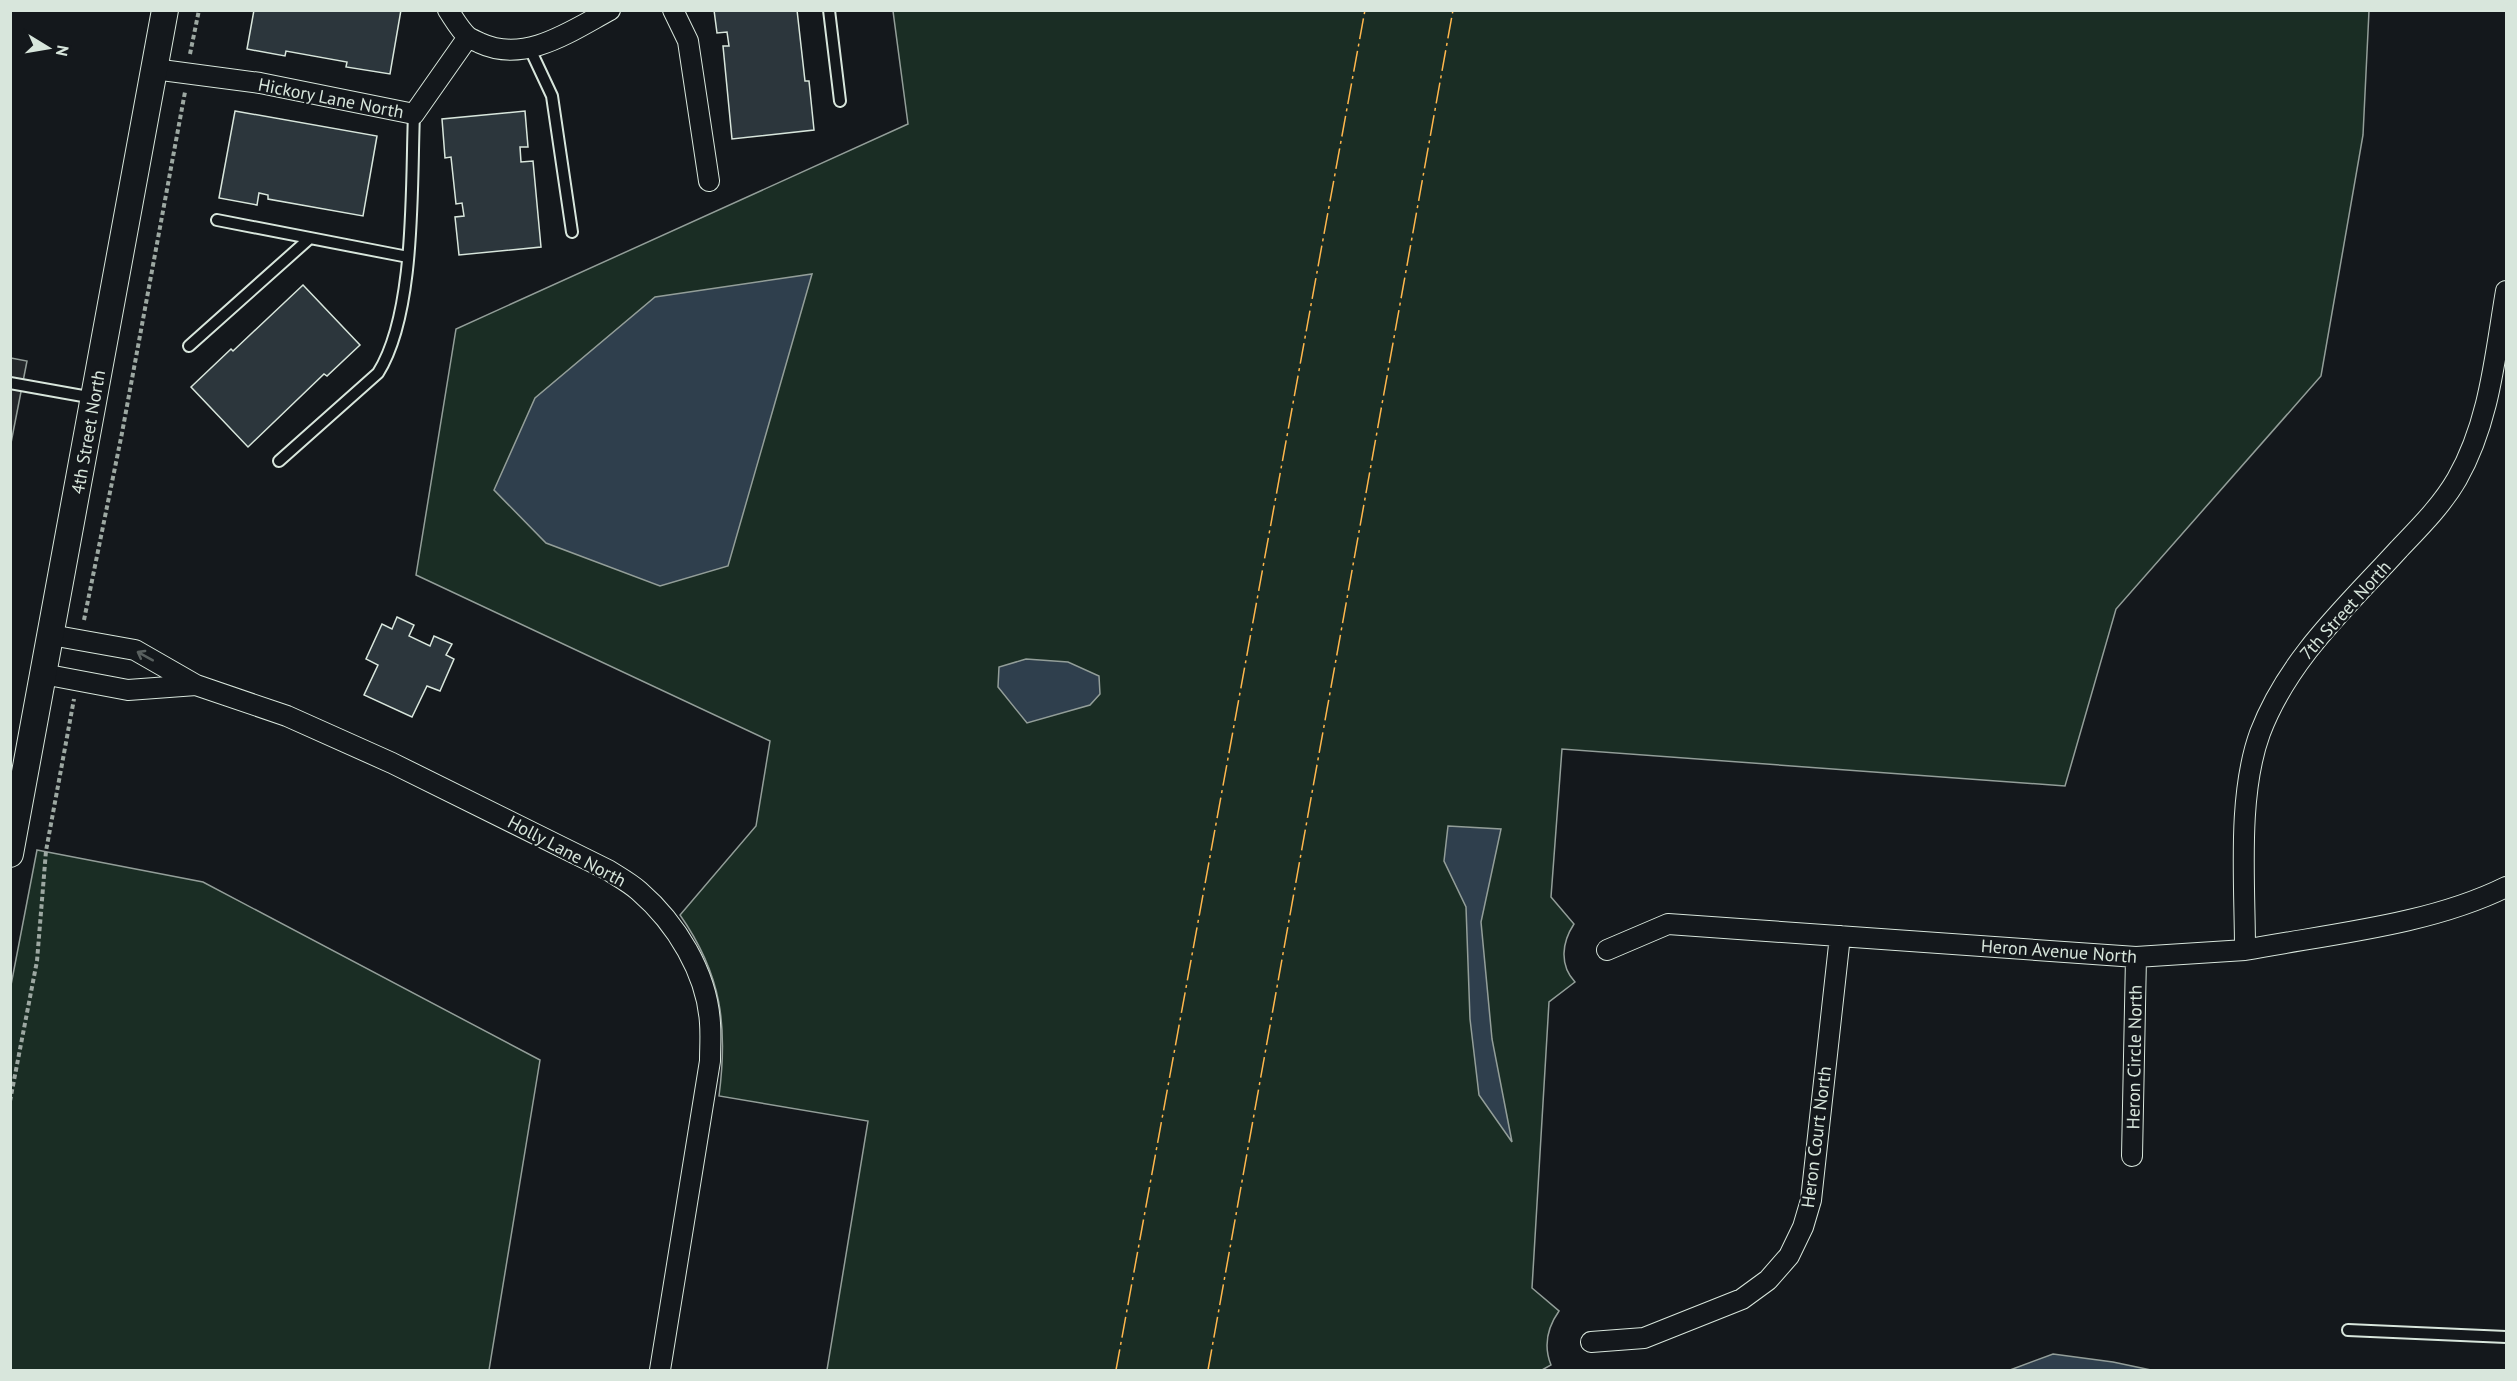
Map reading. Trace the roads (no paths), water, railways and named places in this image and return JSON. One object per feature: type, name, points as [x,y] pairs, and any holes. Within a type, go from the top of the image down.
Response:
[{"type":"street","name":"4th Street North","points":[[10,854],[165,10]]},
{"type":"street","points":[[448,10],[468,37],[491,48],[530,49],[552,41],[610,10]]},
{"type":"street","points":[[673,10],[688,41],[709,181]]},
{"type":"street","name":"Hickory Lane North","points":[[154,69],[260,83],[414,114],[468,37]]},
{"type":"street","name":"7th Street North","points":[[2245,950],[2246,806],[2251,767],[2260,733],[2282,688],[2314,641],[2433,514],[2456,480],[2472,448],[2485,412],[2506,297]]},
{"type":"street","name":"Holly Lane North","points":[[51,635],[135,650],[196,685],[287,716],[392,763],[608,870],[638,890],[670,925],[686,948],[702,983],[710,1022],[710,1061],[660,1371]]},
{"type":"street","name":"Holly Lane North","points":[[44,674],[128,690],[196,685]]},
{"type":"street","name":"Heron Avenue North","points":[[1607,950],[1668,924],[2136,957],[2245,950],[2435,915],[2475,902],[2506,887]]},
{"type":"street","name":"Heron Court North","points":[[1591,1342],[1644,1338],[1742,1299],[1768,1280],[1790,1257],[1803,1227],[1810,1200],[1840,936]]},
{"type":"street","name":"Heron Circle North","points":[[2132,1156],[2136,957]]},
{"type":"lane","points":[[829,10],[840,101]]},
{"type":"lane","points":[[530,49],[552,96],[572,232]]},
{"type":"lane","points":[[279,461],[378,373],[388,356],[402,297],[408,257],[414,114]]},
{"type":"lane","points":[[217,220],[408,257]]},
{"type":"lane","points":[[189,346],[310,238]]},
{"type":"lane","points":[[10,383],[94,398]]},
{"type":"lane","points":[[2348,1330],[2506,1336]]},
{"type":"water","points":[[812,274],[728,566],[660,586],[546,543],[494,490],[535,398],[655,297]]},
{"type":"water","points":[[1026,659],[1068,662],[1099,676],[1100,694],[1090,705],[1027,723],[998,687],[999,667]]},
{"type":"water","points":[[1448,826],[1501,829],[1481,922],[1492,1039],[1512,1142],[1479,1095],[1470,1019],[1466,907],[1444,861]]},
{"type":"water","points":[[2053,1354],[2113,1362],[2151,1370],[2010,1370]]}]
